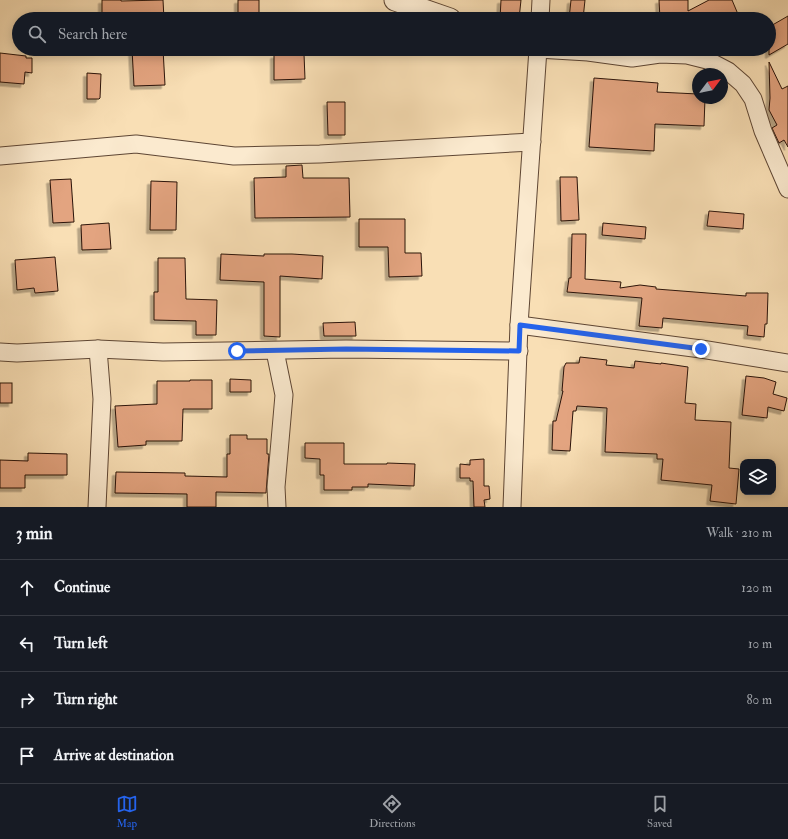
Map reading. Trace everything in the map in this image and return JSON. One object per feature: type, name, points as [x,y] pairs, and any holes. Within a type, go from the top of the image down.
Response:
[{"type":"street","points":[[395,0],[430,12]]},
{"type":"street","points":[[540,12],[541,0]]},
{"type":"street","points":[[512,507],[520,325],[538,56]]},
{"type":"street","points":[[617,56],[632,58],[646,56]]},
{"type":"street","points":[[691,56],[707,60],[728,71],[743,84],[753,99],[763,131],[788,190]]},
{"type":"street","points":[[0,156],[136,144],[234,156],[320,154],[532,142]]},
{"type":"street","points":[[520,325],[701,349],[788,363]]},
{"type":"street","points":[[0,352],[17,353],[98,349],[163,352],[346,349],[519,351]]},
{"type":"street","points":[[97,507],[102,399],[98,349]]},
{"type":"street","points":[[275,351],[284,395],[276,488],[277,507]]},
{"type":"building","points":[[102,0],[163,0],[164,12],[102,12]]},
{"type":"building","points":[[238,0],[259,0],[259,12],[238,12]]},
{"type":"building","points":[[501,0],[521,0],[520,12],[500,12]]},
{"type":"building","points":[[571,0],[585,0],[584,12],[570,12]]},
{"type":"building","points":[[659,0],[688,0],[688,11],[709,0],[732,0],[737,12],[660,12]]},
{"type":"building","points":[[788,16],[788,44],[776,51],[776,23]]},
{"type":"building","points":[[0,53],[32,58],[32,73],[25,72],[24,84],[0,82]]},
{"type":"building","points":[[132,56],[163,56],[165,85],[134,86]]},
{"type":"building","points":[[274,56],[304,56],[305,79],[274,80]]},
{"type":"building","points":[[769,62],[782,89],[788,86],[788,147],[784,140],[779,143],[772,128],[777,125],[769,110]]},
{"type":"building","points":[[87,73],[101,74],[99,99],[87,99]]},
{"type":"building","points":[[594,78],[658,83],[657,92],[692,94],[692,104],[705,104],[704,126],[655,124],[654,151],[589,147]]},
{"type":"building","points":[[327,102],[345,102],[345,135],[328,135]]},
{"type":"building","points":[[302,165],[303,178],[349,178],[350,217],[255,218],[254,178],[286,177],[286,166]]},
{"type":"building","points":[[560,177],[577,177],[579,220],[561,221]]},
{"type":"building","points":[[71,179],[74,222],[53,223],[50,180]]},
{"type":"building","points":[[151,181],[177,182],[176,230],[150,230]]},
{"type":"building","points":[[709,211],[744,214],[743,229],[707,226]]},
{"type":"building","points":[[359,219],[405,219],[405,253],[421,253],[422,276],[389,277],[388,247],[359,247]]},
{"type":"building","points":[[109,223],[111,249],[82,250],[81,225]]},
{"type":"building","points":[[603,223],[646,227],[645,239],[602,235]]},
{"type":"building","points":[[572,234],[586,234],[585,279],[621,282],[620,288],[640,285],[656,287],[656,289],[746,296],[746,293],[768,293],[767,324],[765,324],[764,337],[747,335],[748,326],[663,318],[662,328],[639,326],[642,298],[567,292],[569,278],[571,278]]},
{"type":"building","points":[[221,254],[264,256],[264,254],[292,254],[323,256],[322,279],[280,276],[280,337],[264,336],[264,282],[220,280]]},
{"type":"building","points":[[55,257],[58,291],[35,293],[34,288],[17,290],[15,260]]},
{"type":"building","points":[[158,258],[185,258],[186,299],[217,300],[216,335],[196,335],[196,321],[154,320],[154,292],[158,292]]},
{"type":"building","points":[[355,322],[356,336],[324,336],[323,323]]},
{"type":"building","points":[[580,357],[607,360],[606,365],[634,368],[635,361],[688,367],[685,403],[696,404],[695,420],[731,422],[729,468],[739,469],[736,504],[710,501],[712,485],[661,480],[663,459],[657,459],[657,454],[605,452],[607,408],[577,406],[576,411],[573,411],[570,451],[552,450],[553,421],[556,421],[563,391],[564,367],[566,363],[579,363]]},
{"type":"building","points":[[746,376],[764,378],[776,382],[773,394],[787,398],[784,411],[768,407],[767,418],[742,415]]},
{"type":"building","points":[[230,379],[251,380],[251,392],[230,392]]},
{"type":"building","points":[[212,380],[212,409],[183,409],[182,441],[146,441],[146,445],[118,447],[115,406],[157,404],[157,381]]},
{"type":"building","points":[[0,383],[12,383],[12,403],[0,403]]},
{"type":"building","points":[[230,435],[247,435],[247,439],[267,439],[267,454],[269,454],[266,493],[216,492],[216,507],[187,507],[187,494],[115,493],[116,472],[185,473],[185,476],[227,477],[227,454],[230,454]]},
{"type":"building","points":[[305,443],[344,443],[344,464],[415,464],[414,486],[368,484],[368,487],[352,487],[352,490],[324,490],[324,475],[320,475],[320,459],[305,458]]},
{"type":"building","points":[[28,453],[67,454],[67,475],[25,475],[25,488],[0,488],[0,460],[28,461]]},
{"type":"building","points":[[484,459],[484,486],[489,486],[490,499],[484,500],[485,507],[474,507],[473,481],[470,481],[470,478],[460,478],[460,464],[470,465],[470,460]]},
{"type":"route","points":[[237,351],[346,349],[519,351],[520,325],[701,349]]}]
